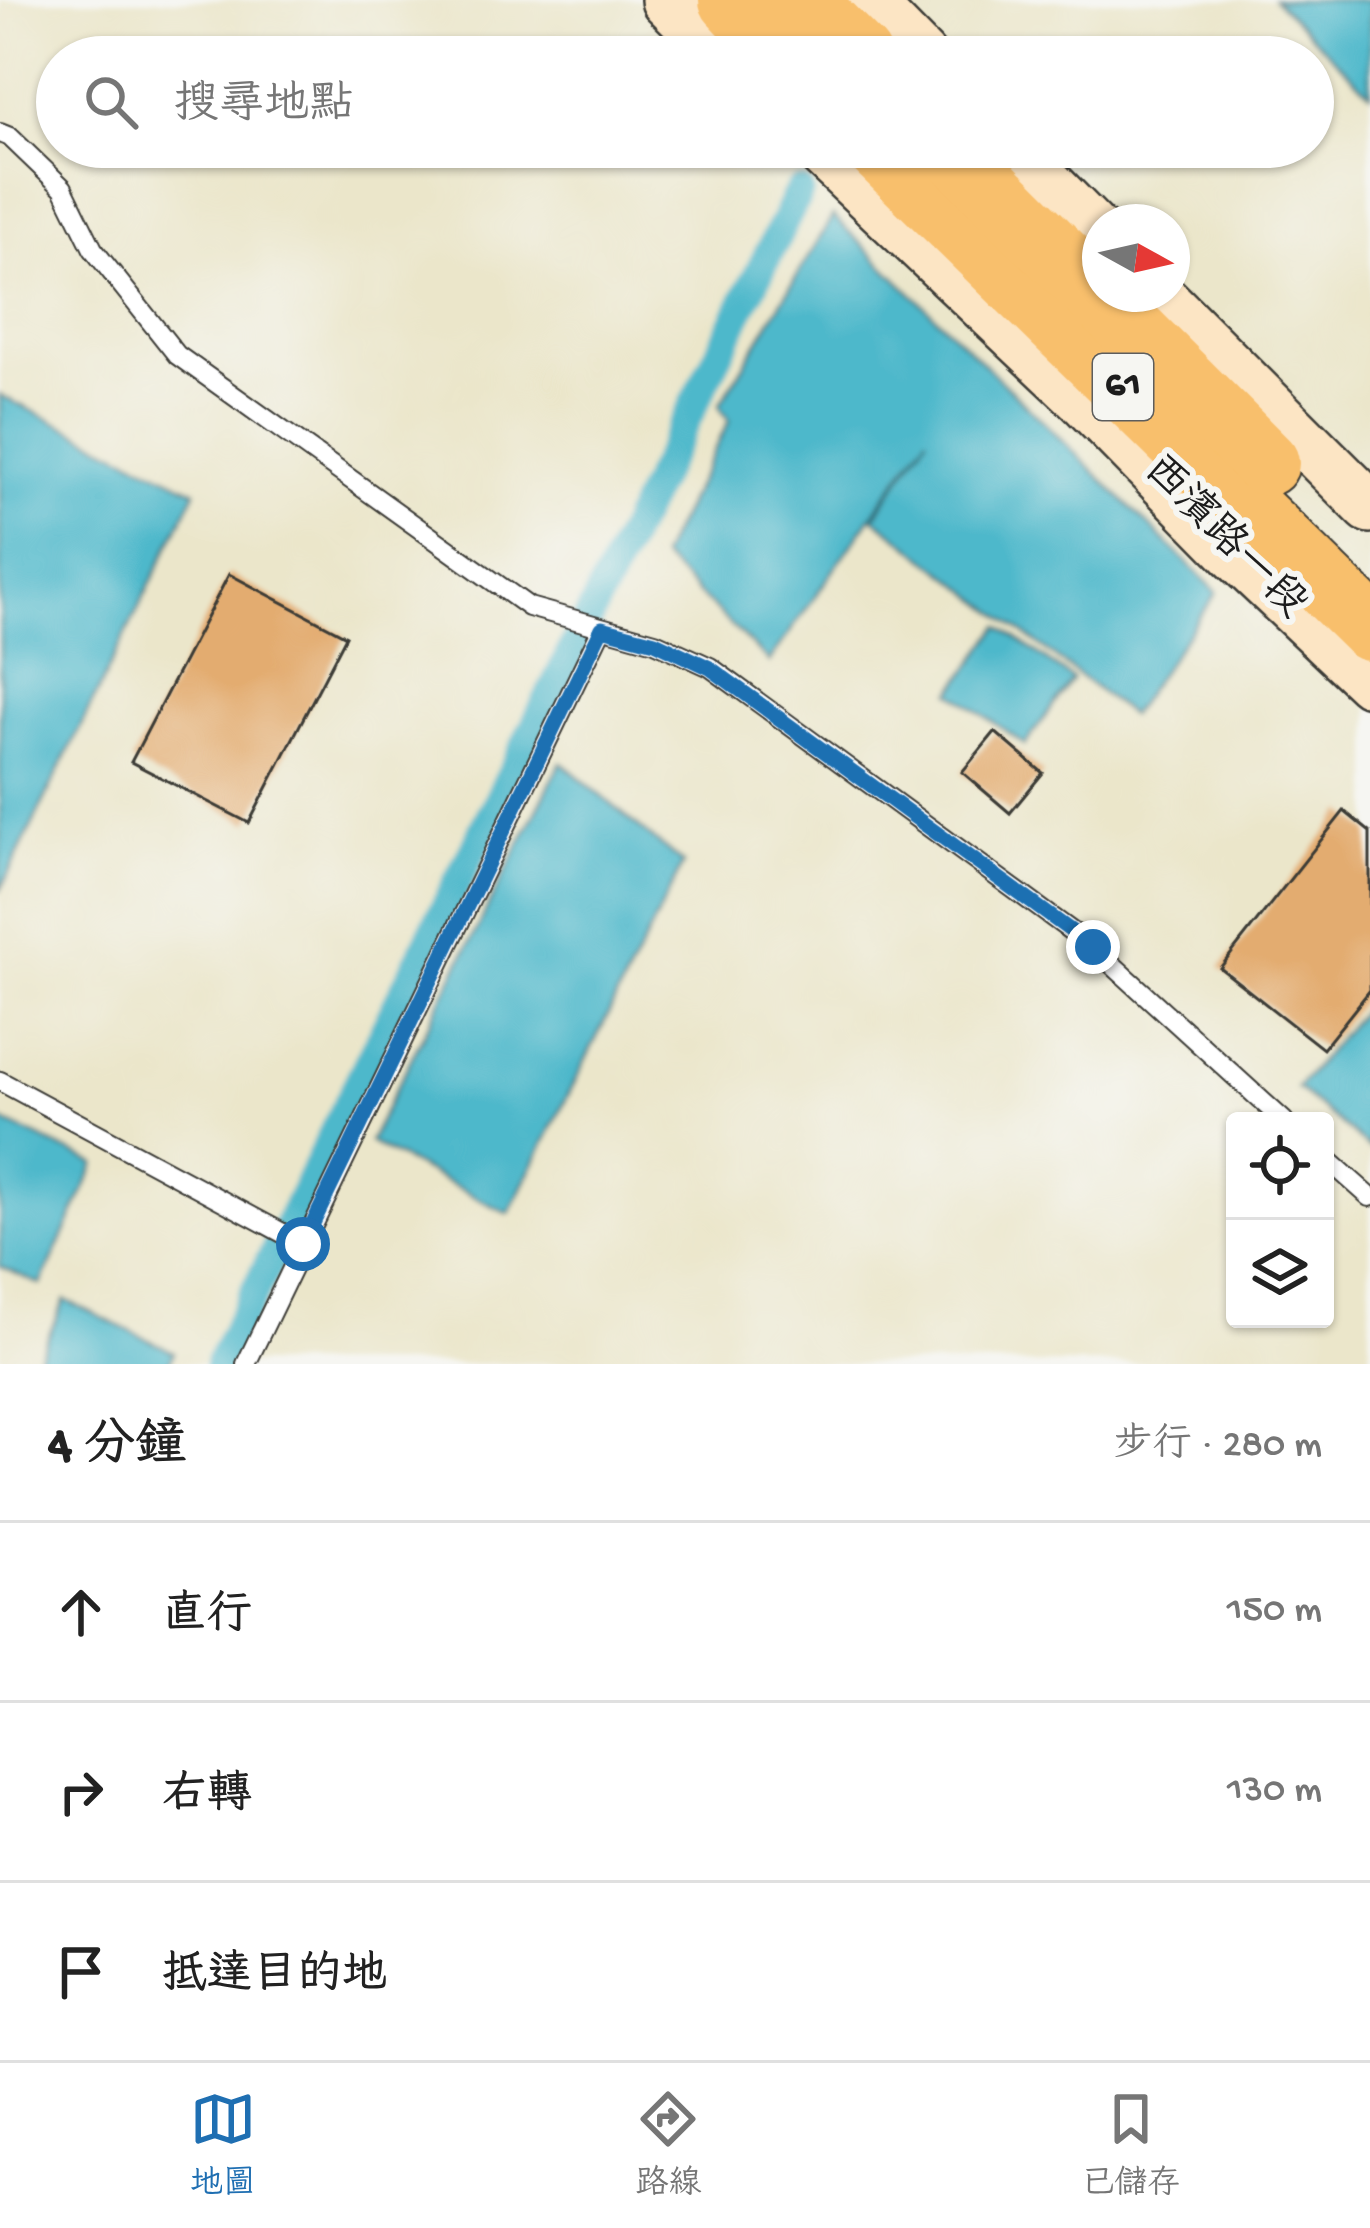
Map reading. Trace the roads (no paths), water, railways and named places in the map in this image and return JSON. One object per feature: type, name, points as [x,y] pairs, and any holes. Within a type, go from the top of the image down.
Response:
[{"type":"highway","points":[[732,0],[767,36]]},
{"type":"highway","points":[[802,0],[838,36]]},
{"type":"highway","name":"61","points":[[899,168],[1366,604]]},
{"type":"highway","name":"61","points":[[968,168],[1366,604]]},
{"type":"highway","points":[[1081,397],[1132,416],[1298,580],[1366,604]]},
{"type":"street","points":[[667,0],[703,36]]},
{"type":"street","points":[[865,0],[900,36]]},
{"type":"street","name":"西濱路一段","points":[[839,168],[1370,681]]},
{"type":"street","points":[[1032,168],[1082,218]]},
{"type":"street","points":[[1175,312],[1370,507]]},
{"type":"lane","points":[[0,134],[10,137],[36,162]]},
{"type":"lane","points":[[43,168],[64,188],[92,250],[177,355],[529,607],[655,642],[710,668],[1093,947],[1274,1112]]},
{"type":"lane","points":[[246,1364],[602,628]]},
{"type":"lane","points":[[0,1081],[303,1244]]},
{"type":"lane","points":[[1334,1165],[1370,1197]]},
{"type":"water","points":[[1274,0],[1370,0],[1370,93],[1334,58],[1334,36],[1311,36]]},
{"type":"water","points":[[833,216],[1217,592],[1130,715],[874,518],[928,436],[769,662],[660,557],[729,421],[719,406]]},
{"type":"water","points":[[0,395],[196,491],[0,891]]},
{"type":"water","points":[[1000,626],[1072,679],[1025,745],[952,692]]},
{"type":"water","points":[[561,762],[683,864],[509,1214],[369,1142]]},
{"type":"water","points":[[1370,1000],[1370,1149],[1334,1119],[1334,1112],[1326,1112],[1297,1088]]},
{"type":"water","points":[[0,1120],[96,1164],[41,1285],[0,1266]]},
{"type":"water","points":[[65,1300],[174,1352],[169,1364],[35,1364]]},
{"type":"waterway","points":[[219,1364],[799,192]]}]
